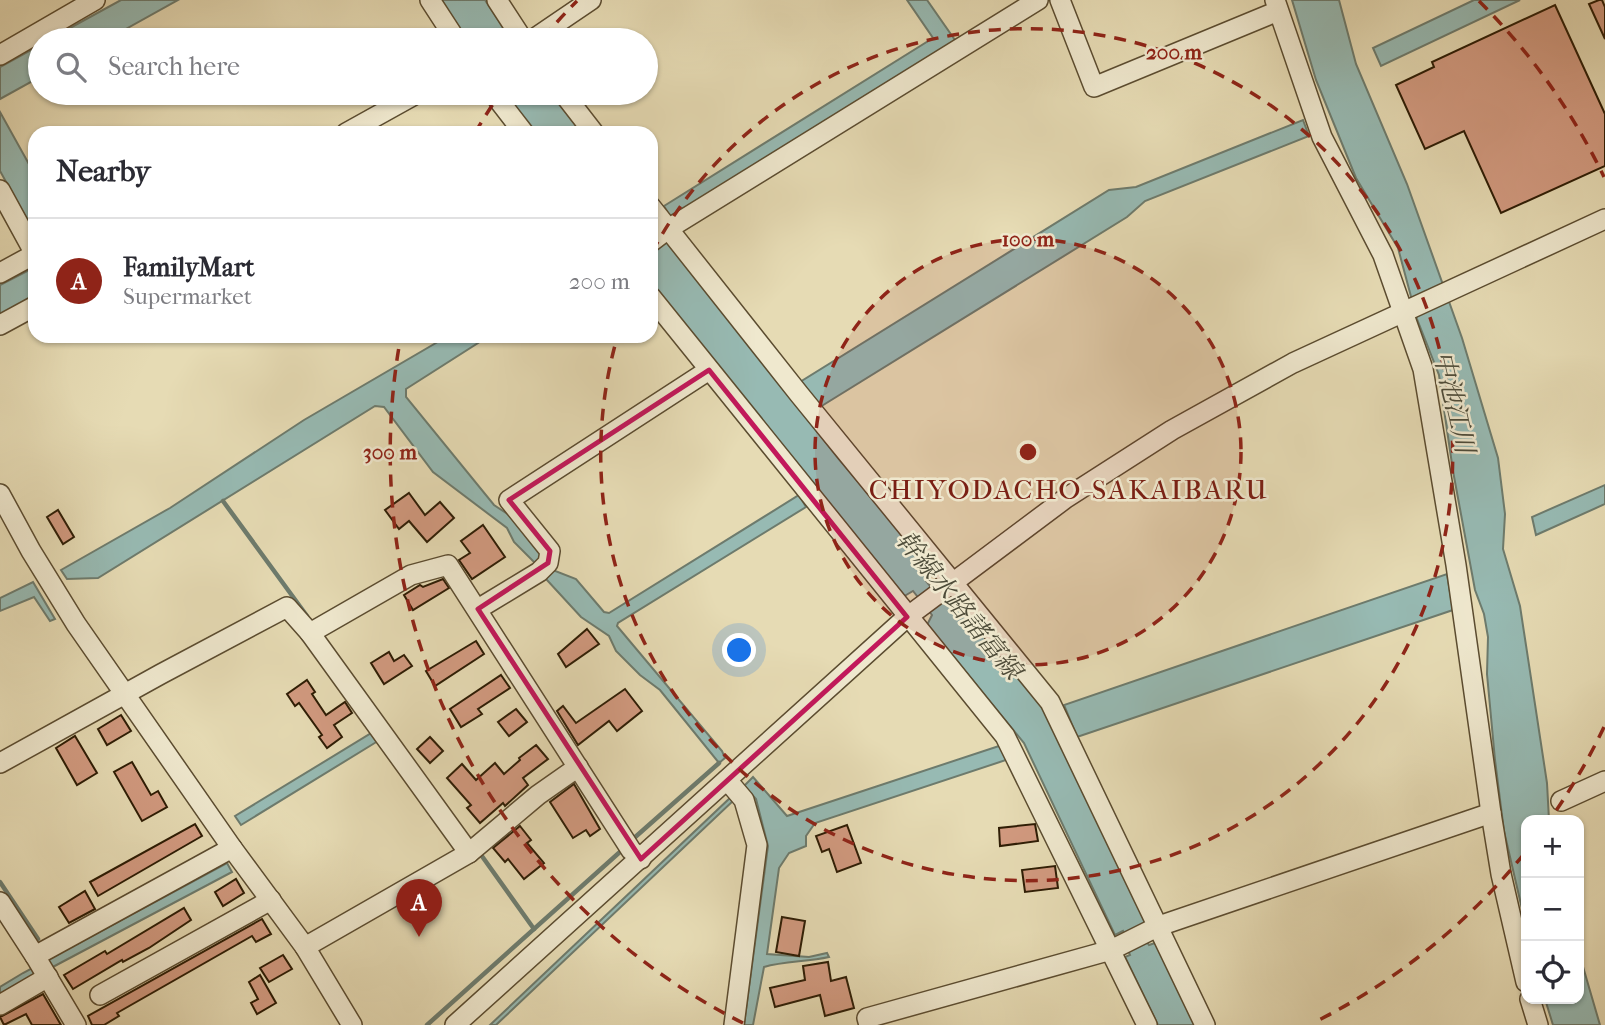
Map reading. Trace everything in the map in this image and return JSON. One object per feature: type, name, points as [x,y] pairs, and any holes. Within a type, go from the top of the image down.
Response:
[{"type":"street","points":[[47,28],[96,0]]},
{"type":"street","points":[[430,0],[448,28]]},
{"type":"street","points":[[497,0],[515,28]]},
{"type":"street","points":[[550,28],[591,0]]},
{"type":"street","points":[[1038,0],[658,237],[804,401],[945,588],[1050,702],[1063,725],[1154,929],[1205,1025]]},
{"type":"street","points":[[1060,0],[1094,87],[1276,6],[1322,137],[1383,255],[1423,369],[1437,443],[1501,874],[1521,960]]},
{"type":"street","points":[[0,55],[28,39]]},
{"type":"street","points":[[359,126],[396,105]]},
{"type":"street","points":[[502,105],[519,126]]},
{"type":"street","points":[[572,105],[589,126]]},
{"type":"street","points":[[0,190],[28,241]]},
{"type":"street","points":[[455,1025],[915,612],[1066,498],[1172,430],[1293,363],[1605,219]]},
{"type":"street","points":[[0,273],[28,258]]},
{"type":"street","points":[[658,306],[809,496],[901,606],[915,612],[998,725],[1012,747],[1115,948],[1147,1025]]},
{"type":"street","points":[[0,325],[28,310]]},
{"type":"street","points":[[478,609],[544,567],[550,551],[509,500],[709,370]]},
{"type":"street","points":[[0,494],[76,624],[232,848],[305,947],[352,1025]]},
{"type":"street","points":[[316,629],[411,575],[448,565],[631,850],[641,859]]},
{"type":"street","points":[[0,762],[287,607],[316,629],[474,849]]},
{"type":"street","points":[[305,947],[474,849],[538,795],[578,767]]},
{"type":"street","points":[[727,780],[744,800],[757,845],[734,1025]]},
{"type":"street","points":[[1561,801],[1605,781]]},
{"type":"street","points":[[869,1025],[867,1018],[1115,948],[1154,929],[1491,813]]},
{"type":"street","points":[[0,1005],[40,965],[232,848]]},
{"type":"street","points":[[100,995],[271,900]]},
{"type":"street","points":[[0,902],[76,1025]]},
{"type":"street","points":[[1532,1004],[1538,1025]]},
{"type":"highlighted area","points":[[709,370],[907,617],[641,859],[478,609],[548,563],[550,551],[509,500]]},
{"type":"water","points":[[121,0],[178,0],[128,28],[70,28]]},
{"type":"water","points":[[439,0],[485,0],[503,28],[456,28]]},
{"type":"water","points":[[907,0],[927,0],[957,43],[672,220],[664,206],[933,38]]},
{"type":"water","name":"中池江川","points":[[1292,0],[1339,0],[1356,64],[1407,184],[1462,338],[1498,458],[1505,514],[1503,549],[1520,606],[1547,783],[1549,815],[1521,815],[1521,904],[1504,831],[1495,760],[1487,674],[1488,637],[1484,614],[1475,590],[1439,375],[1417,319],[1398,248],[1356,178],[1316,80]]},
{"type":"water","points":[[1474,0],[1520,0],[1381,66],[1373,48]]},
{"type":"water","points":[[28,52],[28,84],[0,99],[0,67]]},
{"type":"water","points":[[511,105],[560,105],[577,126],[527,126]]},
{"type":"water","points":[[0,112],[28,162],[28,221],[0,171]]},
{"type":"water","points":[[1303,120],[1309,136],[1145,201],[1127,217],[820,407],[800,382],[1109,190],[1136,187]]},
{"type":"water","name":"幹線水路諸富線","points":[[658,240],[666,240],[838,458],[934,572],[926,581],[945,604],[955,600],[1044,709],[1148,922],[1125,936],[1123,931],[1115,935],[1024,743],[927,625],[932,615],[913,591],[901,598],[658,293]]},
{"type":"water","points":[[28,271],[28,302],[0,316],[0,285]]},
{"type":"water","points":[[436,343],[478,343],[406,389],[406,397],[494,505],[518,521],[540,550],[550,569],[576,579],[604,612],[609,613],[799,495],[806,507],[617,626],[722,751],[725,758],[719,763],[660,690],[640,675],[616,651],[609,636],[581,617],[546,579],[544,572],[514,542],[507,528],[433,472],[384,407],[375,406],[98,578],[67,579],[61,570],[170,508],[304,420]]},
{"type":"water","points":[[1605,485],[1605,504],[1536,535],[1532,517]]},
{"type":"water","points":[[1447,574],[1453,610],[1077,737],[1064,705]]},
{"type":"water","points":[[33,582],[55,619],[50,621],[34,597],[0,611],[0,598]]},
{"type":"water","points":[[373,732],[378,741],[241,825],[235,816]]},
{"type":"water","points":[[1002,745],[1009,759],[815,823],[806,836],[806,846],[789,853],[779,868],[767,954],[809,957],[827,953],[829,957],[764,967],[753,1025],[744,1025],[768,846],[756,799],[744,786],[753,777],[787,816]]},
{"type":"water","points":[[731,797],[734,800],[496,1025],[490,1025]]},
{"type":"water","points":[[227,863],[232,872],[0,995],[0,987],[23,973]]},
{"type":"water","points":[[1146,941],[1149,945],[1158,942],[1196,1025],[1158,1025],[1125,957],[1130,955],[1128,950]]},
{"type":"water","points":[[1584,970],[1600,1025],[1553,1025],[1547,1004],[1584,1004]]},
{"type":"building","points":[[1602,0],[1605,7],[1605,39],[1589,4]]},
{"type":"building","points":[[1555,5],[1605,114],[1605,166],[1501,213],[1464,131],[1425,149],[1396,85],[1434,67],[1432,62]]},
{"type":"building","points":[[409,493],[425,515],[440,502],[454,518],[427,542],[409,521],[399,529],[385,510]]},
{"type":"building","points":[[58,510],[74,537],[63,544],[47,517]]},
{"type":"building","points":[[483,525],[505,557],[472,579],[459,560],[470,553],[461,541]]},
{"type":"building","points":[[443,579],[449,588],[413,610],[404,595],[420,585],[423,587]]},
{"type":"building","points":[[587,629],[599,644],[566,667],[558,654]]},
{"type":"building","points":[[476,641],[484,654],[435,686],[426,671]]},
{"type":"building","points":[[389,652],[394,661],[404,655],[412,666],[384,684],[371,663]]},
{"type":"building","points":[[501,675],[510,688],[478,709],[482,714],[461,727],[450,709]]},
{"type":"building","points":[[307,680],[315,692],[312,694],[326,715],[345,702],[352,713],[334,725],[342,737],[327,748],[319,737],[322,735],[299,703],[295,706],[287,694]]},
{"type":"building","points":[[625,689],[642,711],[617,731],[609,721],[578,745],[557,711],[563,706],[576,723]]},
{"type":"building","points":[[516,709],[527,722],[509,736],[498,722]]},
{"type":"building","points":[[121,715],[131,731],[107,745],[98,729]]},
{"type":"building","points":[[75,736],[97,773],[77,785],[56,748]]},
{"type":"building","points":[[430,737],[443,751],[430,763],[417,749]]},
{"type":"building","points":[[536,745],[548,759],[523,778],[528,785],[505,806],[503,803],[480,823],[467,808],[471,805],[447,778],[462,764],[476,780],[495,763],[504,774]]},
{"type":"building","points":[[132,762],[151,795],[158,791],[167,807],[142,821],[114,772]]},
{"type":"building","points":[[574,784],[600,829],[590,836],[586,830],[573,838],[550,802]]},
{"type":"building","points":[[195,824],[202,836],[98,896],[90,882]]},
{"type":"building","points":[[1035,824],[1038,841],[1000,846],[999,828]]},
{"type":"building","points":[[847,825],[861,863],[837,872],[829,849],[822,852],[816,836]]},
{"type":"building","points":[[520,826],[531,840],[527,843],[544,863],[524,879],[508,859],[505,862],[493,848]]},
{"type":"building","points":[[1055,866],[1058,888],[1025,892],[1022,870]]},
{"type":"building","points":[[236,879],[244,893],[223,906],[215,892]]},
{"type":"building","points":[[85,891],[95,909],[69,923],[59,907]]},
{"type":"building","points":[[184,908],[191,920],[149,948],[123,962],[122,960],[73,989],[64,975],[105,951],[107,954]]},
{"type":"building","points":[[782,917],[805,921],[799,956],[776,952]]},
{"type":"building","points":[[262,919],[271,934],[256,942],[252,936],[117,1013],[119,1016],[104,1025],[92,1025],[88,1016]]},
{"type":"building","points":[[283,955],[292,969],[269,982],[260,968]]},
{"type":"building","points":[[828,962],[831,981],[846,977],[854,1008],[825,1016],[820,995],[775,1007],[770,988],[805,980],[803,966]]},
{"type":"building","points":[[260,975],[276,1003],[257,1014],[251,1003],[258,999],[249,982]]},
{"type":"building","points":[[43,994],[61,1025],[32,1025],[26,1014],[4,1025],[0,1017]]},
{"type":"waterway","points":[[223,501],[307,616]]},
{"type":"waterway","points":[[633,839],[719,763]]},
{"type":"waterway","points":[[427,1025],[621,851]]},
{"type":"waterway","points":[[479,852],[534,929]]},
{"type":"waterway","points":[[0,882],[38,939]]},
{"type":"place","name":"FamilyMart","points":[[419,937]]},
{"type":"district","name":"CHIYODACHO-SAKAIBARU","points":[[1069,489]]}]
